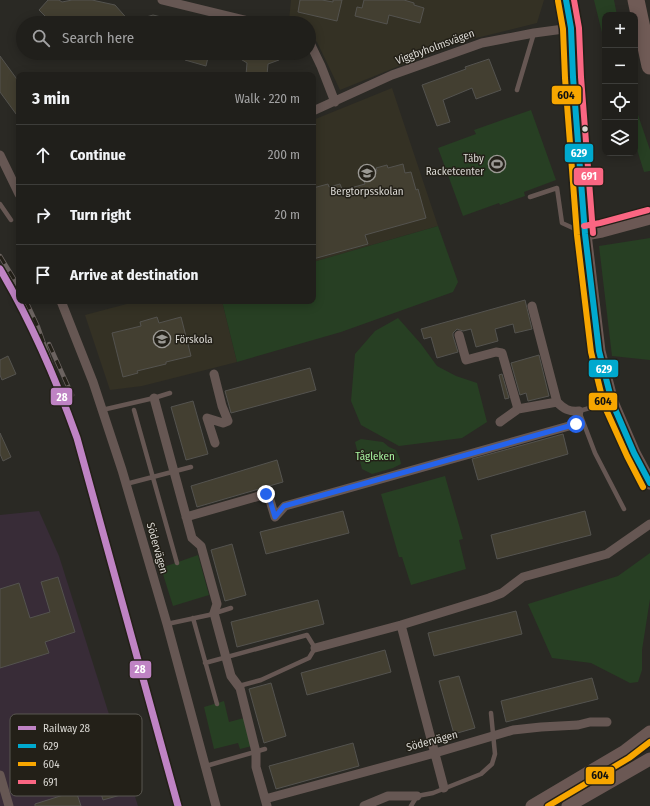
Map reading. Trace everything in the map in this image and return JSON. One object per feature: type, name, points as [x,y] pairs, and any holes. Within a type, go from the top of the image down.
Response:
[{"type":"highway","points":[[636,0],[650,66]]},
{"type":"street","points":[[162,0],[227,16]]},
{"type":"street","points":[[566,0],[571,28],[573,84],[586,234],[599,351],[612,402],[634,453],[650,483]]},
{"type":"street","name":"Viggbyholmsvägen","points":[[316,110],[392,76],[482,43],[534,33],[571,28]]},
{"type":"street","points":[[316,56],[335,102]]},
{"type":"street","points":[[0,155],[16,188]]},
{"type":"street","points":[[586,234],[650,218]]},
{"type":"street","name":"Södervägen","points":[[62,304],[102,410],[126,484],[167,624],[216,806]]},
{"type":"street","points":[[186,517],[266,494],[269,497],[275,517],[284,506],[576,424],[579,411],[571,412],[565,410],[557,402],[532,306]]},
{"type":"street","points":[[459,335],[466,360],[496,352],[502,353],[518,409]]},
{"type":"street","points":[[214,374],[222,406],[228,421],[223,423],[208,418],[215,443]]},
{"type":"street","points":[[154,398],[192,538],[202,546],[217,604],[214,613],[231,676],[240,688],[256,752],[256,767],[266,802]]},
{"type":"street","points":[[500,422],[518,409],[557,402]]},
{"type":"street","points":[[315,648],[401,625],[489,598],[502,592],[523,577],[607,554],[650,524]]},
{"type":"street","points":[[401,625],[444,788]]},
{"type":"street","name":"Södervägen","points":[[266,802],[494,737],[513,730],[590,722],[607,722]]},
{"type":"street","points":[[532,806],[625,751],[650,732]]},
{"type":"street","points":[[568,806],[650,759]]},
{"type":"street","points":[[0,776],[9,806]]},
{"type":"street","points":[[364,806],[388,796],[417,796]]},
{"type":"lane","points":[[517,90],[534,33]]},
{"type":"lane","points":[[530,197],[557,188],[562,223],[586,234]]},
{"type":"lane","points":[[0,204],[11,220]]},
{"type":"lane","points":[[102,410],[170,393]]},
{"type":"lane","points":[[612,402],[579,411],[595,453],[624,509]]},
{"type":"lane","points":[[134,410],[177,562]]},
{"type":"lane","points":[[126,484],[191,467]]},
{"type":"lane","points":[[167,624],[231,608]]},
{"type":"lane","points":[[193,618],[217,704]]},
{"type":"lane","points":[[205,663],[307,635],[315,648],[309,658],[261,680],[239,686]]},
{"type":"lane","points":[[411,806],[417,796],[444,788],[481,774],[492,764],[495,754],[492,713]]},
{"type":"lane","points":[[206,766],[265,749]]},
{"type":"shaded area","points":[[291,0],[544,0],[537,23],[456,43],[340,90],[316,41],[316,16],[289,16]]},
{"type":"shaded area","name":"Bergtorpsskolan","points":[[392,88],[438,226],[316,261],[316,119]]},
{"type":"shaded area","name":"Förskola","points":[[127,304],[223,304],[237,362],[142,386],[110,390],[85,315]]},
{"type":"shaded area","points":[[39,511],[59,556],[109,714],[10,714],[10,796],[135,796],[138,806],[0,806],[0,515]]},
{"type":"green space","points":[[594,0],[614,0],[616,12],[602,12],[602,33]]},
{"type":"green space","name":"Täby Racketcenter","points":[[531,110],[556,180],[524,192],[525,196],[500,205],[499,203],[463,216],[438,148],[476,134],[474,130]]},
{"type":"green space","points":[[638,115],[650,150],[650,171],[644,172],[638,153]]},
{"type":"green space","points":[[438,226],[458,282],[453,292],[341,332],[237,362],[223,304],[316,304],[316,261]]},
{"type":"green space","points":[[650,238],[650,360],[612,356],[599,246]]},
{"type":"green space","points":[[398,318],[421,344],[437,366],[456,376],[477,383],[487,422],[462,438],[399,446],[361,425],[351,401],[355,354],[375,331]]},
{"type":"green space","name":"Tågleken","points":[[361,439],[383,442],[396,450],[401,464],[372,474],[362,469],[355,442]]},
{"type":"green space","points":[[445,476],[463,539],[459,540],[466,569],[411,585],[402,557],[399,557],[381,494]]},
{"type":"green space","points":[[650,553],[650,599],[642,650],[642,670],[638,682],[630,683],[591,663],[552,658],[528,604],[618,576]]},
{"type":"green space","points":[[198,555],[209,595],[173,606],[161,568]]},
{"type":"green space","points":[[224,701],[229,722],[244,718],[252,746],[240,749],[238,743],[214,749],[204,707]]},
{"type":"building","points":[[48,0],[59,0],[62,2],[72,0],[92,0],[115,5],[125,16],[45,16],[39,10]]},
{"type":"building","points":[[300,0],[322,0],[333,2],[333,0],[342,0],[337,21],[298,12]]},
{"type":"building","points":[[364,0],[404,0],[414,3],[414,5],[424,8],[420,23],[389,15],[387,24],[355,16],[357,7],[362,8]]},
{"type":"building","points":[[0,56],[16,78],[16,114],[0,92]]},
{"type":"building","points":[[489,59],[501,90],[476,99],[472,88],[443,100],[450,122],[437,126],[422,85],[466,69],[465,67]]},
{"type":"building","points":[[185,60],[207,60],[206,66]]},
{"type":"building","points":[[242,60],[279,60],[268,64],[267,72],[246,72],[247,63]]},
{"type":"building","points":[[403,164],[405,173],[411,172],[416,190],[418,189],[426,218],[365,235],[368,244],[316,258],[316,187],[328,184],[329,187],[340,184],[342,189],[347,189],[365,184],[362,175],[377,171],[376,168],[387,165],[388,168]]},
{"type":"building","points":[[525,300],[532,329],[515,333],[513,324],[495,329],[498,341],[476,347],[471,329],[463,331],[457,329],[453,333],[453,336],[458,352],[437,358],[431,337],[424,339],[421,329]]},
{"type":"building","points":[[157,317],[159,323],[181,317],[191,356],[166,362],[166,364],[137,371],[138,373],[123,377],[112,333],[141,326],[140,322]]},
{"type":"building","points":[[539,355],[549,396],[528,401],[526,393],[520,395],[511,363]]},
{"type":"building","points":[[8,356],[16,374],[2,380],[0,375],[0,360]]},
{"type":"building","points":[[310,368],[316,390],[231,413],[225,391]]},
{"type":"building","points":[[502,374],[509,398],[505,399],[499,375]]},
{"type":"building","points":[[193,401],[208,454],[186,460],[171,407]]},
{"type":"building","points":[[0,433],[11,457],[3,461],[0,454]]},
{"type":"building","points":[[563,434],[568,454],[478,480],[472,459]]},
{"type":"building","points":[[277,460],[283,482],[197,507],[191,486]]},
{"type":"building","points":[[343,511],[349,533],[266,554],[260,532]]},
{"type":"building","points":[[585,511],[591,535],[497,559],[491,535]]},
{"type":"building","points":[[232,544],[246,595],[225,601],[211,550]]},
{"type":"building","points":[[58,577],[75,632],[45,642],[49,653],[0,668],[0,589],[19,583],[30,618],[50,612],[41,582]]},
{"type":"building","points":[[318,600],[324,624],[237,647],[231,622]]},
{"type":"building","points":[[516,611],[522,634],[434,656],[428,633]]},
{"type":"building","points":[[385,650],[391,672],[307,695],[301,673]]},
{"type":"building","points":[[459,676],[475,728],[454,734],[439,681]]},
{"type":"building","points":[[592,678],[598,699],[506,722],[501,701]]},
{"type":"building","points":[[271,683],[286,736],[264,743],[249,689]]},
{"type":"building","points":[[353,743],[359,766],[276,789],[269,766]]},
{"type":"building","points":[[60,796],[78,796],[81,806],[35,806],[35,804]]},
{"type":"building","points":[[102,796],[117,796],[103,800]]},
{"type":"railway","points":[[0,256],[16,282]]},
{"type":"railway","points":[[27,304],[38,327],[65,404]]},
{"type":"railway","points":[[49,344],[72,395]]},
{"type":"rail line","name":"28","points":[[0,269],[16,297]]},
{"type":"rail line","name":"28","points":[[20,304],[61,394],[77,438],[178,806]]},
{"type":"transit line","name":"629","points":[[566,0],[571,28],[573,77],[585,234],[599,351],[612,402],[634,453],[650,483]]},
{"type":"transit line","name":"691","points":[[574,0],[579,28],[581,77],[593,233]]},
{"type":"transit line","name":"604","points":[[558,1],[563,29],[565,78],[577,235],[591,352],[604,405],[643,487]]},
{"type":"transit line","name":"691","points":[[584,226],[648,210]]},
{"type":"transit line","name":"604","points":[[548,806],[629,758],[650,742]]},
{"type":"place","name":"Täby Racketcenter","points":[[497,164]]},
{"type":"place","name":"Bergtorpsskolan","points":[[367,173]]},
{"type":"place","name":"Förskola","points":[[162,339]]},
{"type":"route","points":[[266,494],[269,497],[275,517],[284,506],[576,424]]}]
